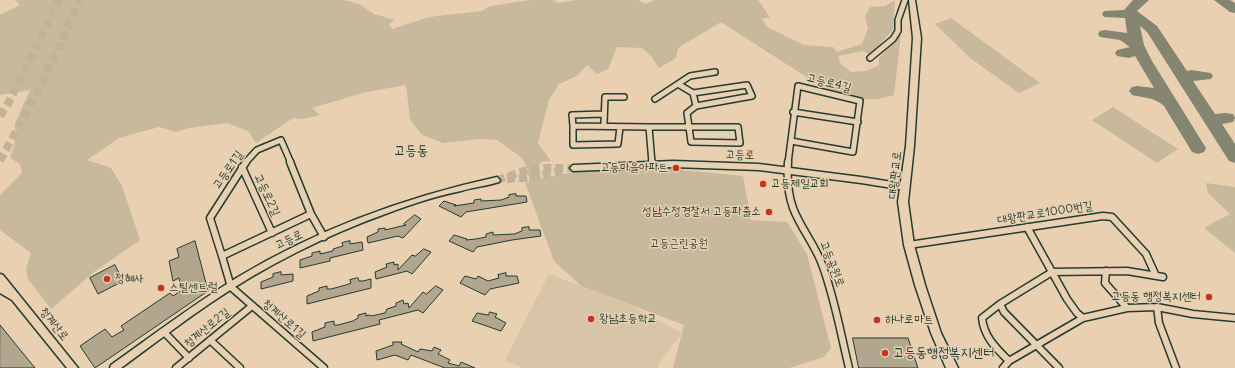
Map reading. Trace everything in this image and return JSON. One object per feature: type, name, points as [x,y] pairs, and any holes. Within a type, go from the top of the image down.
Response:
[{"type":"main road","name":"대왕판교로","points":[[912,0],[917,38],[910,146],[903,202],[909,245],[920,285],[936,334],[952,368]]},
{"type":"main road","name":"청계산로","points":[[0,278],[73,368]]},
{"type":"main road","name":"청계산로","points":[[0,288],[15,297]]},
{"type":"street","points":[[870,58],[893,39],[898,31],[898,20],[905,0]]},
{"type":"street","points":[[655,99],[690,76],[715,72]]},
{"type":"street","points":[[678,84],[693,94],[696,106]]},
{"type":"street","points":[[573,126],[620,127],[689,127],[738,127],[740,143],[691,142],[689,127],[687,113],[696,106],[752,96],[747,85],[693,94]]},
{"type":"street","name":"고등로4길","points":[[788,171],[793,112],[798,86],[860,101],[853,152],[791,141]]},
{"type":"street","points":[[604,124],[605,97],[624,97]]},
{"type":"street","points":[[793,112],[858,122]]},
{"type":"street","points":[[604,114],[572,115],[573,145],[618,144],[620,127]]},
{"type":"street","points":[[649,127],[652,164]]},
{"type":"street","name":"고등로1길","points":[[231,287],[210,218],[242,167],[257,150],[281,140],[311,214],[324,237]]},
{"type":"street","name":"고등로","points":[[574,168],[652,164],[759,167],[905,187]]},
{"type":"street","name":"고등로2길","points":[[242,167],[272,233]]},
{"type":"street","name":"고등공원로","points":[[788,171],[788,192],[793,210],[818,254],[830,286],[849,368]]},
{"type":"street","name":"고등로","points":[[114,368],[211,298],[277,260],[324,237],[380,213],[435,194],[497,180]]},
{"type":"street","points":[[222,256],[311,214]]},
{"type":"street","name":"대왕판교로1000번길","points":[[909,245],[1102,216],[1112,217],[1146,254],[1156,276]]},
{"type":"street","points":[[1027,227],[1072,307],[1083,318]]},
{"type":"street","points":[[1106,271],[1105,282],[1127,308]]},
{"type":"street","points":[[1009,361],[991,343],[982,330],[982,318],[1000,304],[1052,272],[1127,271],[1163,276]]},
{"type":"street","name":"청계산로1길","points":[[231,287],[324,368]]},
{"type":"street","points":[[1000,304],[1004,312],[1059,368]]},
{"type":"street","name":"청계산로2길","points":[[176,368],[252,306]]},
{"type":"street","points":[[1157,307],[1159,323],[1176,368]]},
{"type":"street","points":[[1003,368],[1009,361],[1083,318],[1127,308],[1157,307],[1193,314],[1235,318]]},
{"type":"street","points":[[164,332],[189,358]]},
{"type":"street","points":[[210,340],[240,368]]},
{"type":"shaded area","name":"왕남초등학교","points":[[549,274],[632,306],[682,333],[659,363],[658,368],[523,368],[505,360]]},
{"type":"green space","name":"고등근린공원","points":[[15,0],[344,0],[359,4],[374,14],[395,20],[389,24],[392,29],[429,17],[482,11],[490,6],[531,0],[553,0],[558,3],[577,0],[638,0],[645,4],[655,0],[758,0],[770,17],[762,19],[767,27],[804,45],[833,47],[837,52],[862,44],[868,28],[865,17],[870,7],[885,6],[895,0],[893,30],[870,55],[863,51],[838,56],[841,64],[851,72],[866,71],[879,65],[879,58],[901,34],[894,95],[878,99],[860,99],[825,89],[721,22],[678,48],[676,58],[659,68],[652,57],[642,48],[617,47],[608,69],[597,74],[587,65],[577,76],[559,84],[549,100],[538,143],[551,161],[541,162],[538,167],[542,179],[573,172],[671,169],[743,176],[751,220],[787,222],[807,254],[831,348],[824,357],[789,368],[673,368],[684,325],[581,286],[554,261],[525,183],[529,182],[529,176],[527,173],[528,169],[521,157],[497,140],[480,139],[443,143],[422,135],[410,120],[406,85],[366,92],[312,108],[320,115],[302,119],[293,118],[256,143],[248,131],[227,123],[189,128],[176,132],[159,127],[119,138],[87,160],[111,168],[122,186],[140,240],[94,272],[51,309],[28,279],[26,269],[31,253],[0,230],[0,195],[22,173],[20,164],[10,158],[16,139],[15,124],[30,90],[0,95],[0,15],[20,5]]},
{"type":"green space","points":[[951,18],[1040,83],[1019,93],[970,58],[935,24]]},
{"type":"green space","points":[[1113,107],[1178,149],[1157,163],[1092,120]]},
{"type":"green space","points":[[1206,183],[1235,187],[1235,253],[1204,228],[1230,214],[1208,193]]},
{"type":"building","points":[[516,194],[516,196],[526,196],[527,202],[466,212],[461,217],[439,206],[444,201],[456,205],[454,206],[474,203],[474,200],[481,199],[481,201],[501,200],[509,197],[509,195]]},
{"type":"building","points":[[415,215],[421,219],[403,238],[398,236],[368,243],[367,237],[378,232],[378,229],[385,228],[385,230],[406,225],[404,224]]},
{"type":"building","points":[[529,227],[529,230],[540,230],[541,236],[477,247],[473,252],[449,241],[454,235],[467,239],[466,240],[476,239],[486,237],[486,234],[493,232],[493,235],[514,234],[522,231],[522,228]]},
{"type":"building","points":[[195,241],[208,291],[95,368],[80,346],[105,329],[112,337],[124,330],[121,326],[170,293],[173,296],[182,290],[179,278],[173,281],[169,261],[179,257],[177,249]]},
{"type":"building","points":[[350,241],[350,244],[362,242],[363,250],[330,258],[330,261],[300,268],[300,260],[312,256],[312,253],[320,251],[320,254],[333,251],[333,249],[343,246],[342,243]]},
{"type":"building","points":[[424,249],[431,252],[412,274],[407,271],[376,279],[375,272],[387,267],[386,264],[394,262],[394,265],[398,264],[398,270],[412,255],[415,256]]},
{"type":"building","name":"정혜사","points":[[115,265],[123,281],[98,294],[90,278]]},
{"type":"building","points":[[281,272],[281,275],[293,274],[293,281],[261,289],[261,282],[273,277],[273,274]]},
{"type":"building","points":[[506,273],[506,276],[517,276],[519,283],[490,289],[485,295],[460,283],[465,276],[476,279],[478,276],[488,281],[499,278],[498,275]]},
{"type":"building","points":[[358,278],[359,281],[371,279],[371,288],[307,304],[307,296],[319,291],[319,288],[327,286],[327,289],[331,289],[351,283],[350,280]]},
{"type":"building","points":[[436,286],[443,290],[423,313],[418,310],[379,320],[380,324],[313,341],[312,332],[325,327],[325,323],[334,321],[334,325],[338,325],[353,321],[358,318],[358,315],[366,313],[366,316],[371,316],[385,313],[387,309],[396,306],[396,303],[403,300],[404,304],[408,303],[409,308],[423,292],[426,294]]},
{"type":"building","points":[[490,312],[497,314],[495,317],[506,323],[501,331],[472,321],[477,313],[488,315]]},
{"type":"building","points":[[0,325],[35,368],[0,368]]},
{"type":"building","name":"고등동행정복지센터","points":[[853,338],[908,338],[918,368],[859,368]]},
{"type":"building","points":[[393,342],[402,342],[401,344],[418,352],[420,349],[432,351],[434,347],[441,350],[438,354],[450,360],[448,363],[459,366],[461,362],[475,368],[445,368],[411,355],[408,360],[395,355],[377,360],[376,351],[393,345]]},
{"type":"taxiway","points":[[1130,12],[1134,5],[1142,0]]},
{"type":"taxiway","points":[[1221,0],[1235,9]]},
{"type":"taxiway","points":[[1109,14],[1126,14],[1130,12]]},
{"type":"taxiway","points":[[1130,12],[1152,29],[1235,157]]},
{"type":"taxiway","points":[[1130,12],[1137,45]]},
{"type":"taxiway","points":[[1105,34],[1124,36],[1137,45]]},
{"type":"taxiway","points":[[1122,53],[1129,53],[1137,49],[1137,45]]},
{"type":"taxiway","points":[[1137,45],[1170,102]]},
{"type":"taxiway","points":[[1186,80],[1191,75],[1206,76]]},
{"type":"taxiway","points":[[1137,91],[1159,95],[1170,102]]},
{"type":"taxiway","points":[[1170,102],[1198,148]]},
{"type":"taxiway","points":[[1213,123],[1217,119],[1227,118]]},
{"type":"tunnel","points":[[0,116],[9,102],[59,0]]},
{"type":"tunnel","points":[[0,161],[44,79],[80,0]]},
{"type":"tunnel","points":[[497,180],[524,171],[543,168],[573,168]]},
{"type":"tunnel","points":[[507,179],[526,178],[562,171]]},
{"type":"place","name":"고등마을아파트","points":[[676,168]]},
{"type":"place","name":"고등제일교회","points":[[763,184]]},
{"type":"place","name":"성남수정경찰서 고등파출소","points":[[769,212]]},
{"type":"place","name":"정혜사","points":[[107,279]]},
{"type":"place","name":"스틸센트럴","points":[[161,288]]},
{"type":"place","name":"고등동 행정복지센터","points":[[1209,297]]},
{"type":"place","name":"왕남초등학교","points":[[591,319]]},
{"type":"place","name":"하나로마트","points":[[877,320]]},
{"type":"place","name":"고등동행정복지센터","points":[[885,353]]},
{"type":"district","name":"고등동","points":[[411,151]]}]
